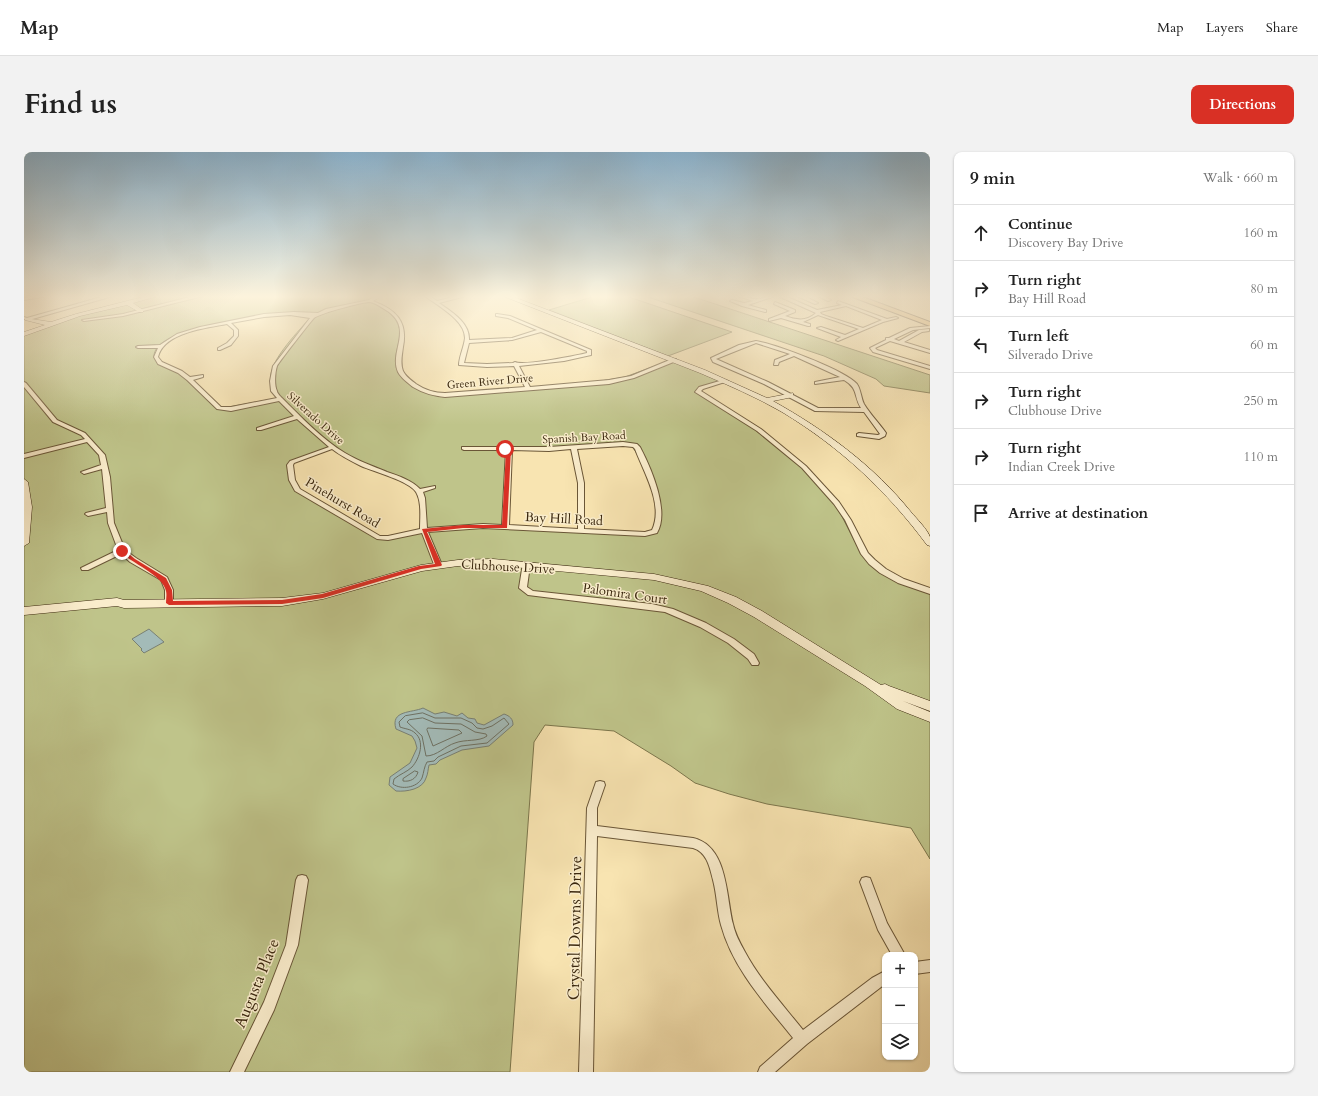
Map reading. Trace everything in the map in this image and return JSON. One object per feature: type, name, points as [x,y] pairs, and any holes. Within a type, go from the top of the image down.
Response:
[{"type":"street","points":[[170,339],[161,346],[156,353],[158,361],[180,372],[189,379],[213,404],[224,410],[280,399]]},
{"type":"street","points":[[220,349],[229,344],[233,339]]},
{"type":"street","name":"Silverado Drive","points":[[296,339],[275,366],[273,375],[274,387],[280,399],[298,417],[342,454],[364,465],[403,480],[414,486],[419,491]]},
{"type":"street","name":"Green River Drive","points":[[401,339],[398,357],[400,369],[405,378],[414,385],[431,393],[442,395],[610,382],[632,377],[674,360]]},
{"type":"street","points":[[466,339],[461,364],[467,365],[571,359],[589,354],[589,350],[563,339]]},
{"type":"street","points":[[466,342],[512,339]]},
{"type":"street","points":[[618,339],[725,381],[766,401],[821,435],[861,466],[893,496],[930,543]]},
{"type":"street","points":[[899,343],[905,339]]},
{"type":"street","points":[[930,352],[888,340],[872,348],[875,351],[930,368]]},
{"type":"street","points":[[859,435],[878,437],[883,435],[883,432],[859,400],[858,390],[853,384],[844,378],[794,354],[756,342],[712,359],[717,363],[790,395],[820,411],[866,410]]},
{"type":"street","points":[[138,347],[161,346]]},
{"type":"street","points":[[776,364],[777,361],[794,354]]},
{"type":"street","points":[[515,363],[528,388]]},
{"type":"street","points":[[189,379],[201,376]]},
{"type":"street","points":[[817,383],[844,378]]},
{"type":"street","points":[[725,381],[701,388],[698,392],[759,430],[812,474],[837,503],[848,520],[865,554],[872,562],[883,571],[902,581],[930,591]]},
{"type":"street","points":[[24,384],[55,421],[83,434],[102,455],[107,477],[113,530],[122,551],[133,560],[164,579],[169,590],[169,603]]},
{"type":"street","points":[[766,401],[790,395]]},
{"type":"street","points":[[259,429],[298,417]]},
{"type":"street","points":[[24,456],[89,440]]},
{"type":"street","name":"Spanish Bay Road","points":[[464,448],[574,448],[630,444],[638,448],[659,503],[660,526],[655,532]]},
{"type":"street","name":"Pinehurst Road","points":[[333,447],[295,461],[290,465],[292,480],[297,490],[379,538],[388,538],[424,530]]},
{"type":"street","points":[[574,448],[581,484],[581,531]]},
{"type":"street","points":[[505,527],[509,449]]},
{"type":"street","points":[[84,472],[104,466]]},
{"type":"street","points":[[24,482],[27,507],[24,543]]},
{"type":"street","points":[[433,487],[419,491],[422,498],[424,530],[438,565]]},
{"type":"street","points":[[88,514],[110,509]]},
{"type":"street","name":"Bay Hill Road","points":[[424,530],[463,526],[645,534],[655,532]]},
{"type":"street","points":[[85,568],[122,551]]},
{"type":"street","name":"Clubhouse Drive","points":[[24,611],[117,602],[124,604],[282,602],[302,600],[323,596],[421,568],[477,562],[654,577],[704,588],[732,600],[758,614],[869,683],[901,706],[930,717]]},
{"type":"street","name":"Palomira Court","points":[[526,565],[523,588],[531,593],[652,607],[670,611],[702,625],[730,641],[750,654],[755,663]]},
{"type":"street","name":"Clubhouse Drive","points":[[24,618],[113,608],[124,604]]},
{"type":"street","name":"Clubhouse Drive","points":[[869,683],[930,706]]},
{"type":"street","name":"Crystal Downs Drive","points":[[586,1072],[592,808],[600,785]]},
{"type":"street","points":[[592,830],[689,843],[701,846],[708,852],[714,862],[727,925],[736,949],[753,976],[802,1039]]},
{"type":"street","name":"Augusta Place","points":[[236,1072],[269,1005],[292,945],[302,880]]},
{"type":"street","points":[[866,882],[882,926],[897,952]]},
{"type":"street","points":[[918,968],[930,966]]},
{"type":"street","points":[[765,1072],[802,1039],[882,979]]},
{"type":"green space","points":[[24,339],[169,339],[158,346],[154,358],[159,363],[179,373],[206,398],[223,408],[278,398],[273,388],[271,374],[278,357],[291,339],[400,339],[396,356],[396,366],[401,376],[432,394],[583,384],[625,377],[671,360],[722,381],[698,390],[749,425],[806,471],[838,509],[861,553],[873,566],[930,591],[930,859],[911,828],[767,804],[729,794],[695,783],[671,766],[614,731],[545,725],[534,742],[510,1072],[24,1072]],"holes":[[[629,444],[642,462],[658,506],[656,528],[653,530],[643,532],[503,526],[507,449]],[[333,447],[363,465],[413,485],[422,499],[424,530],[381,537],[293,485],[291,463]]]},
{"type":"green space","points":[[624,339],[714,339],[668,356]]},
{"type":"green space","points":[[773,339],[821,339],[930,375],[930,393],[884,386],[876,379],[824,356]]},
{"type":"water","points":[[149,629],[164,642],[144,653],[132,639]]},
{"type":"water","points":[[423,708],[435,714],[444,712],[457,716],[462,713],[468,718],[475,719],[477,723],[484,725],[504,714],[511,718],[513,725],[489,746],[462,750],[440,760],[436,764],[429,765],[427,775],[422,785],[410,790],[396,791],[389,785],[390,777],[410,763],[417,748],[412,736],[396,729],[396,718],[403,713]]},
{"type":"route","points":[[122,551],[133,560],[157,573],[164,579],[169,590],[169,603],[282,602],[323,596],[421,568],[438,565],[424,530],[463,526],[505,527],[509,449],[505,449]]}]
